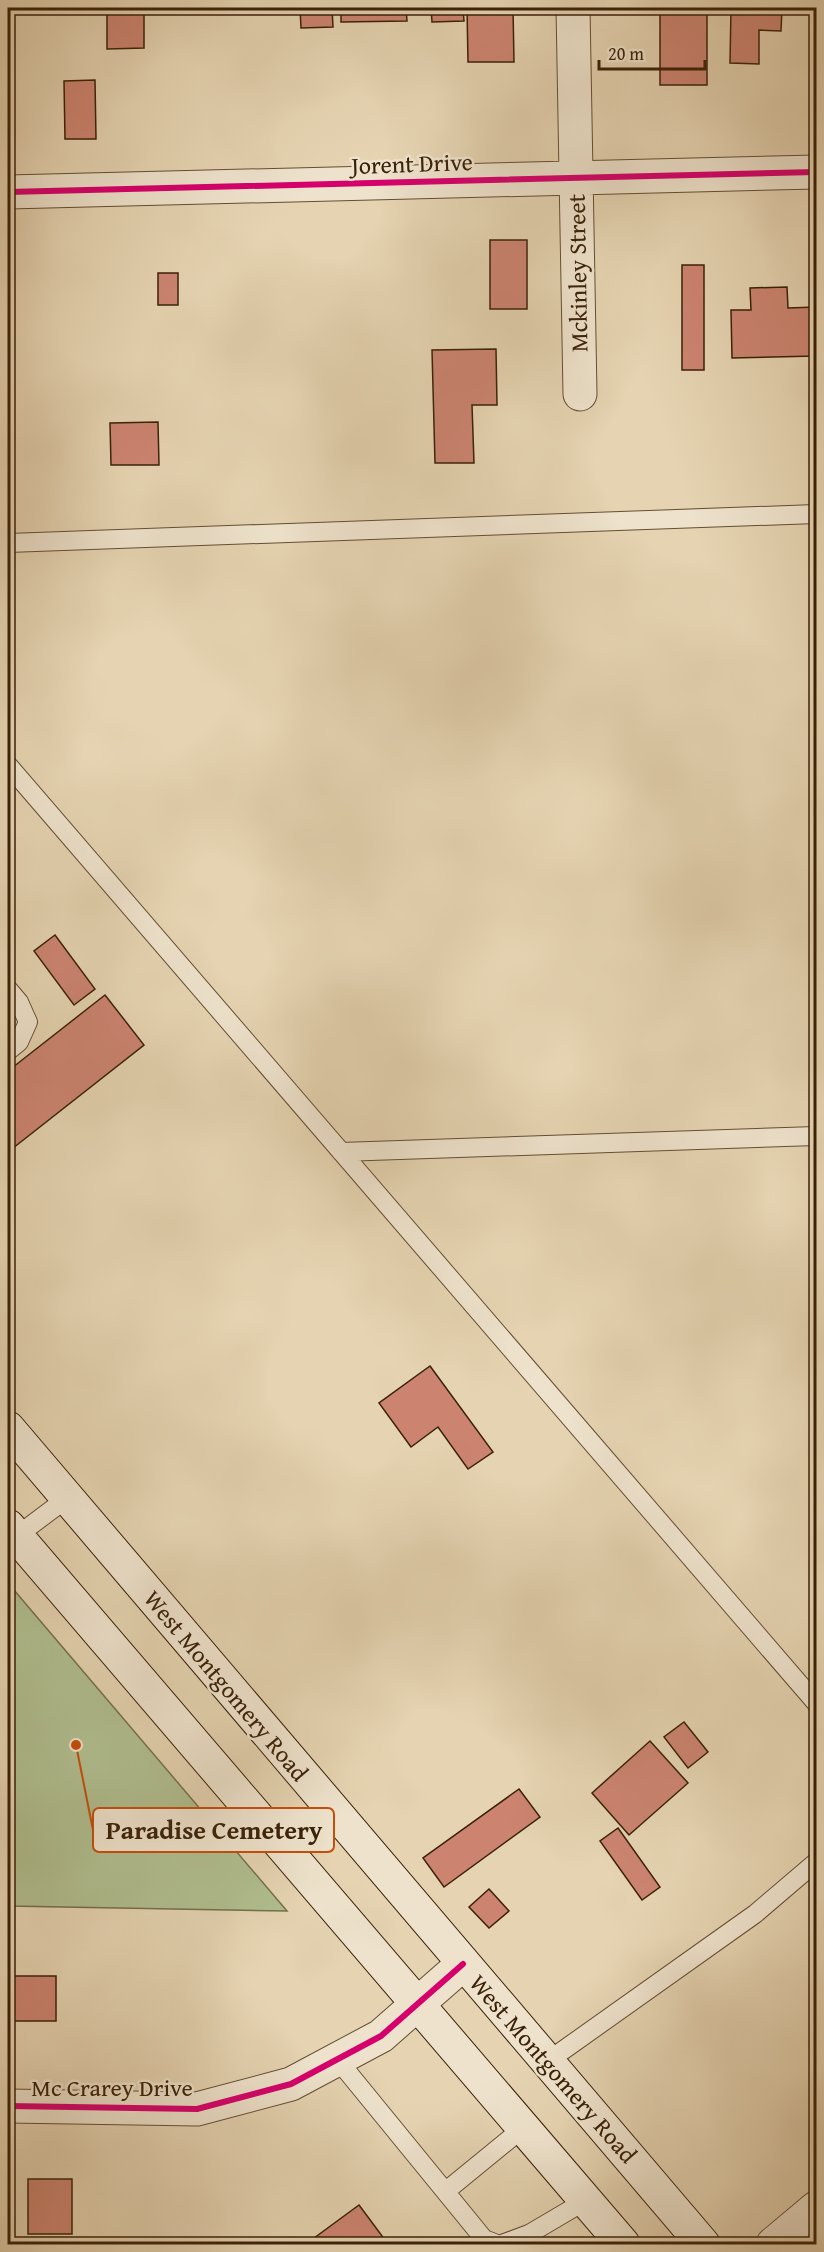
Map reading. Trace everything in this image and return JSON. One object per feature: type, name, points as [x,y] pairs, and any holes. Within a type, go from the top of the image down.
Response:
[{"type":"main road","name":"Mckinley Street","points":[[573,8],[580,394]]},
{"type":"main road","name":"Jorent Drive","points":[[8,192],[816,172]]},
{"type":"main road","name":"West Montgomery Road","points":[[8,1428],[66,1499],[703,2244]]},
{"type":"main road","points":[[11,1535],[623,2244]]},
{"type":"main road","name":"Mc Crarey Drive","points":[[8,2106],[197,2109],[291,2084],[381,2036],[463,1964]]},
{"type":"main road","points":[[773,2244],[816,2208]]},
{"type":"lane","points":[[8,543],[816,514]]},
{"type":"lane","points":[[8,765],[816,1703]]},
{"type":"lane","points":[[8,988],[19,1002],[28,1022],[18,1042],[8,1051]]},
{"type":"lane","points":[[341,1152],[816,1136]]},
{"type":"lane","points":[[11,1535],[66,1499]]},
{"type":"lane","points":[[548,2061],[755,1914],[816,1862]]},
{"type":"lane","points":[[337,2059],[484,2239],[500,2244],[534,2239],[585,2201]]},
{"type":"lane","points":[[446,2191],[523,2128]]},
{"type":"green space","points":[[8,1583],[287,1911],[8,1906]]},
{"type":"building","points":[[107,8],[144,8],[144,48],[107,49]]},
{"type":"building","points":[[300,8],[332,8],[333,27],[301,28]]},
{"type":"building","points":[[341,8],[406,8],[407,21],[341,22]]},
{"type":"building","points":[[431,8],[463,8],[464,21],[432,22]]},
{"type":"building","points":[[467,8],[513,8],[514,62],[468,62]]},
{"type":"building","points":[[660,8],[707,8],[707,85],[660,85]]},
{"type":"building","points":[[731,8],[782,8],[781,31],[759,30],[759,64],[730,63]]},
{"type":"building","points":[[8,38],[12,38],[12,126],[8,126]]},
{"type":"building","points":[[95,80],[96,139],[65,139],[64,81]]},
{"type":"building","points":[[490,240],[527,240],[527,309],[490,309]]},
{"type":"building","points":[[682,265],[704,265],[704,370],[682,370]]},
{"type":"building","points":[[158,273],[178,273],[178,305],[158,305]]},
{"type":"building","points":[[787,287],[788,308],[816,307],[816,356],[732,358],[731,310],[751,310],[750,288]]},
{"type":"building","points":[[496,349],[497,405],[472,405],[474,463],[435,463],[432,350]]},
{"type":"building","points":[[158,422],[159,465],[111,465],[110,423]]},
{"type":"building","points":[[55,935],[95,989],[74,1005],[34,951]]},
{"type":"building","points":[[105,995],[144,1045],[8,1152],[8,1071]]},
{"type":"building","points":[[430,1366],[493,1452],[468,1469],[438,1427],[411,1447],[379,1403]]},
{"type":"building","points":[[684,1722],[708,1752],[688,1768],[664,1737]]},
{"type":"building","points":[[650,1741],[688,1783],[629,1835],[592,1793]]},
{"type":"building","points":[[519,1789],[540,1817],[444,1887],[423,1858]]},
{"type":"building","points":[[618,1828],[660,1887],[642,1900],[600,1841]]},
{"type":"building","points":[[489,1889],[509,1911],[489,1928],[469,1907]]},
{"type":"building","points":[[8,1976],[56,1976],[56,2021],[8,2021]]},
{"type":"building","points":[[28,2179],[72,2179],[72,2234],[28,2234]]},
{"type":"building","points":[[359,2205],[388,2244],[306,2244]]},
{"type":"cycle path","points":[[8,192],[816,172]]},
{"type":"cycle path","points":[[8,2106],[197,2109],[291,2084],[381,2036],[463,1964]]},
{"type":"place","name":"Paradise Cemetery","points":[[76,1745]]}]
